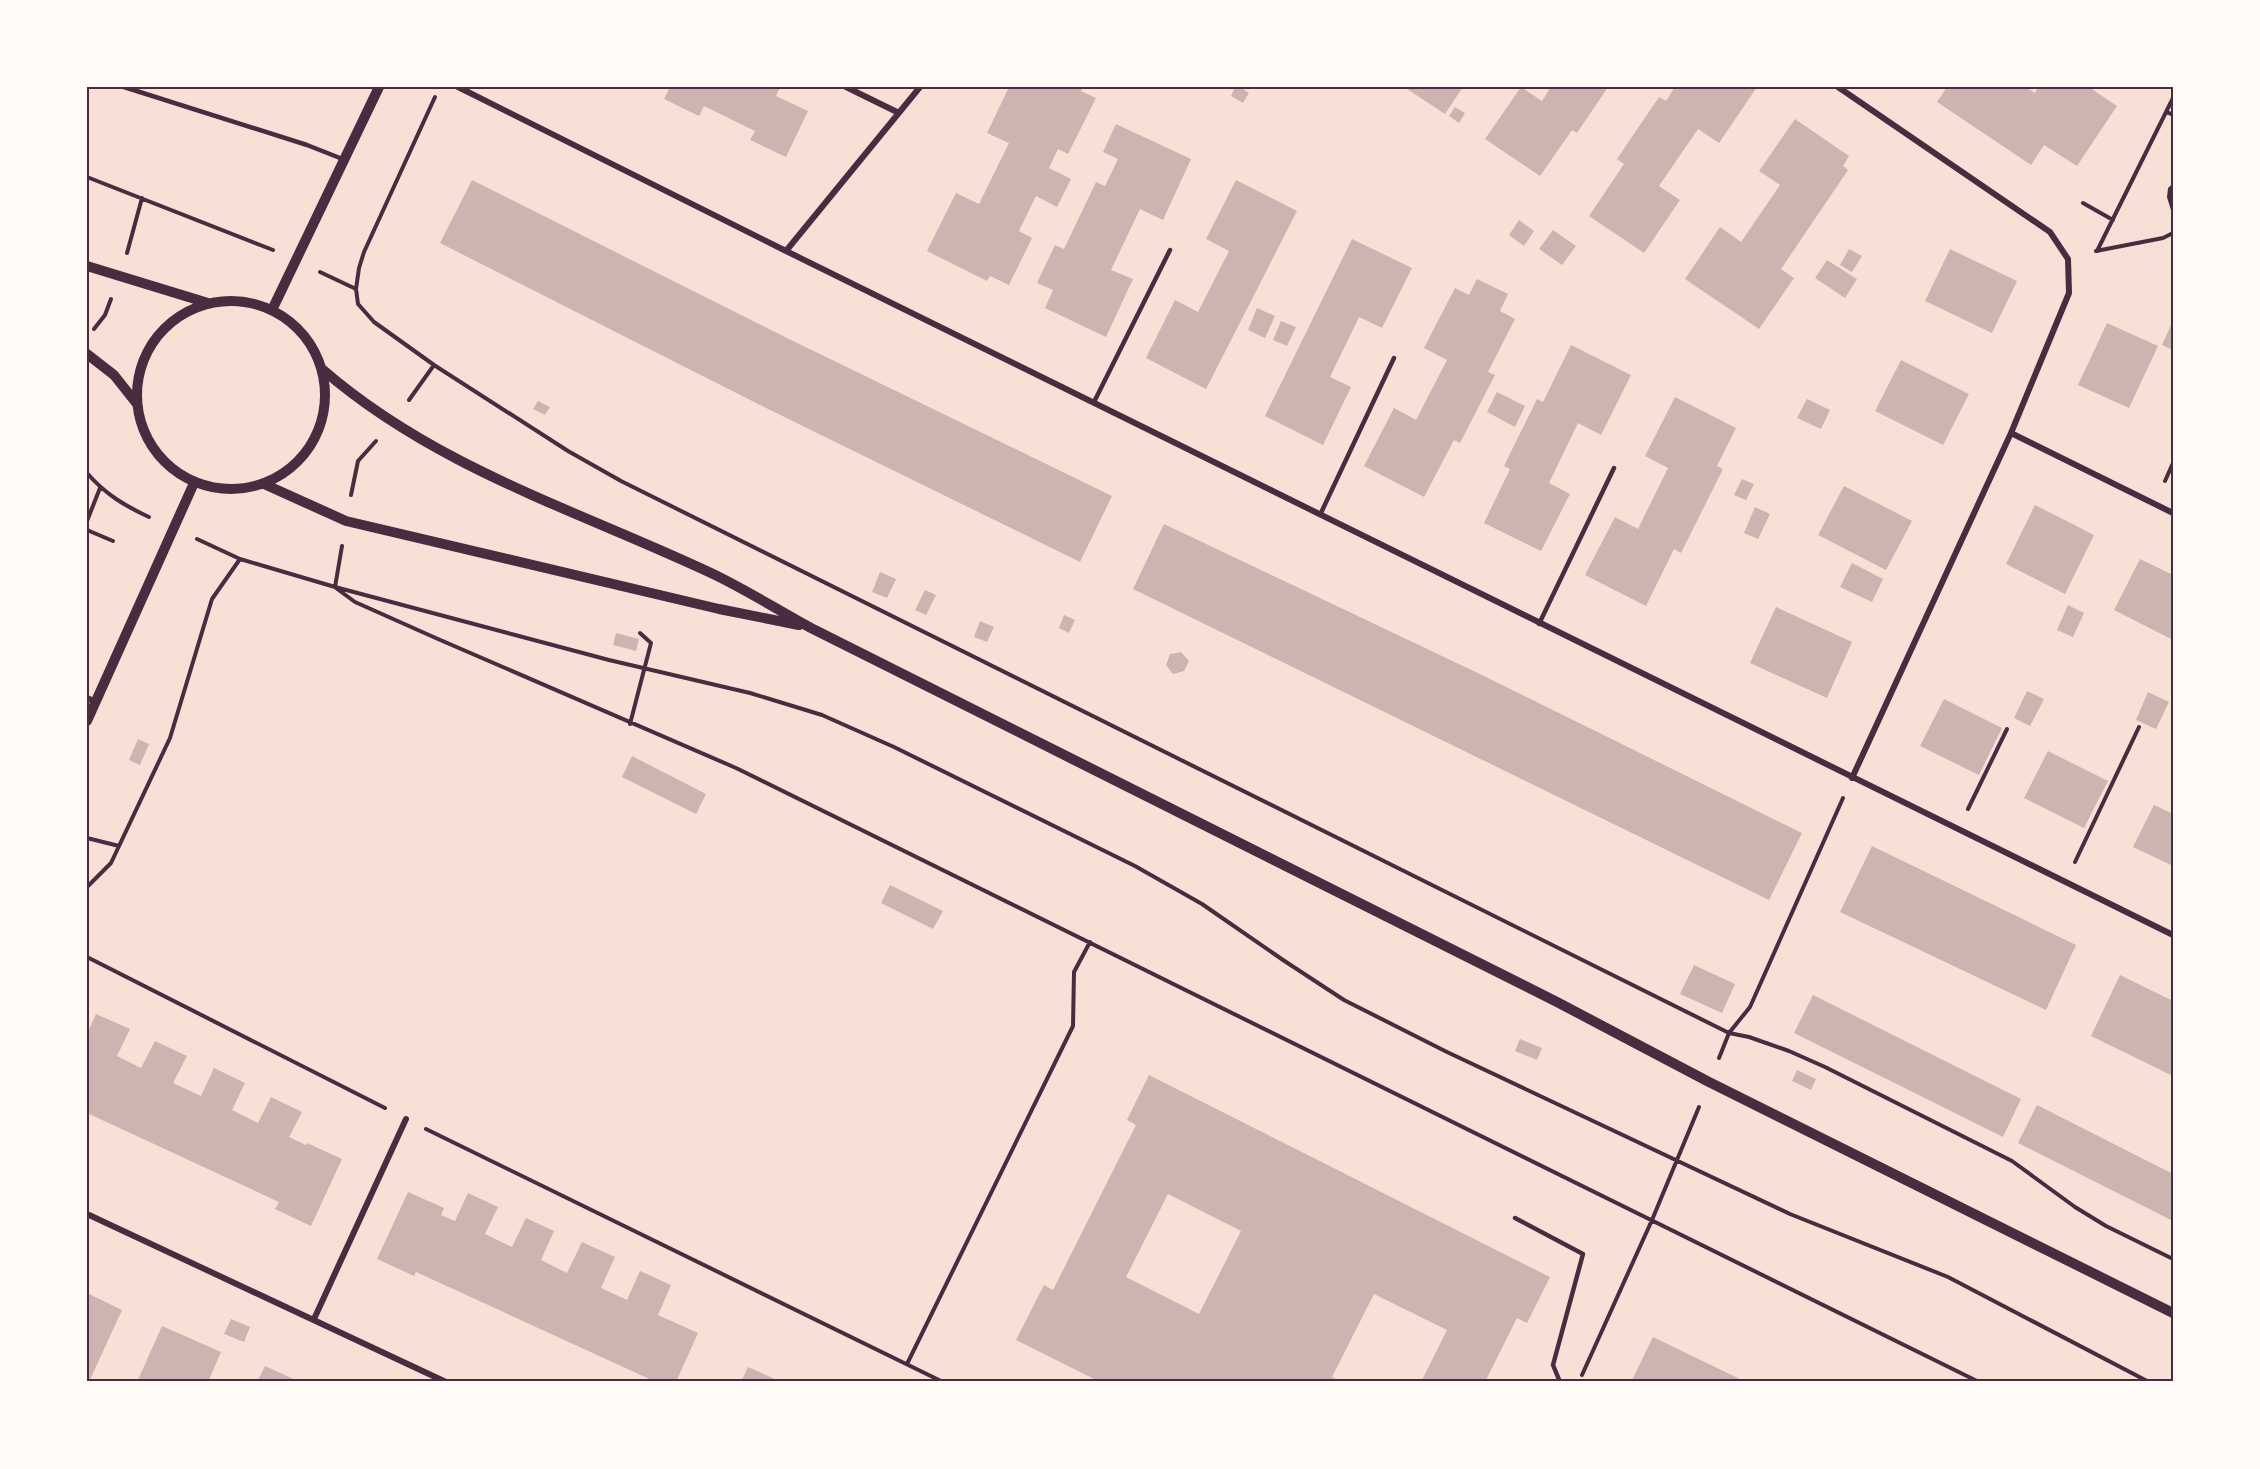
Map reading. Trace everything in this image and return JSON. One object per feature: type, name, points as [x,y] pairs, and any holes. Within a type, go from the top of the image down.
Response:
[{"type":"street","points":[[272,310],[379,87]]},
{"type":"street","points":[[458,87],[1539,624],[2173,935]]},
{"type":"street","points":[[846,87],[899,113]]},
{"type":"street","points":[[786,251],[920,87]]},
{"type":"street","points":[[1838,87],[2050,232],[2068,259],[2069,293],[2011,433],[1852,778]]},
{"type":"street","points":[[87,266],[208,303]]},
{"type":"street","points":[[241,301],[272,310],[289,320],[315,351],[326,389],[325,409],[320,429],[298,462],[282,475],[264,484],[247,489],[229,490],[194,483],[166,464],[146,436],[137,404],[137,385],[141,366],[149,348],[174,320],[208,303],[241,301]]},
{"type":"street","points":[[87,354],[114,375],[137,404]]},
{"type":"street","points":[[322,369],[352,395],[392,423],[498,481],[713,574],[811,628],[1557,1002],[1709,1082],[2173,1313]]},
{"type":"street","points":[[2011,433],[2173,513]]},
{"type":"street","points":[[87,721],[92,700],[194,483]]},
{"type":"street","points":[[264,484],[346,521],[719,609],[811,628]]},
{"type":"street","points":[[314,1319],[406,1119]]},
{"type":"street","points":[[87,1214],[446,1382]]},
{"type":"lane","points":[[124,87],[307,145],[345,160]]},
{"type":"lane","points":[[1094,402],[1170,250]]},
{"type":"lane","points":[[1320,515],[1394,357]]},
{"type":"lane","points":[[1539,624],[1614,468]]},
{"type":"lane","points":[[1515,1218],[1583,1254],[1553,1365],[1560,1382]]},
{"type":"path","points":[[440,87],[364,252],[356,289],[358,304],[374,322],[434,365],[568,451],[621,481],[1718,1028],[1789,1051],[1884,1096],[2012,1161],[2075,1207],[2106,1226],[2173,1259]]},
{"type":"path","points":[[2097,251],[2173,98]]},
{"type":"path","points":[[2167,112],[2173,115]]},
{"type":"path","points":[[87,177],[296,260],[356,289]]},
{"type":"path","points":[[2173,186],[2169,197],[2173,210]]},
{"type":"path","points":[[2083,203],[2113,220]]},
{"type":"path","points":[[2068,259],[2163,238],[2173,233]]},
{"type":"path","points":[[335,587],[358,461],[392,423],[434,365]]},
{"type":"path","points":[[87,473],[100,488],[122,504],[240,559],[335,587],[750,693],[822,715],[894,747],[1135,866],[1202,904],[1344,1000],[1385,1021],[1666,1157],[1790,1214],[1948,1277],[2150,1382]]},
{"type":"path","points":[[87,521],[100,488]]},
{"type":"path","points":[[87,530],[113,540]]},
{"type":"path","points":[[87,887],[111,863],[170,738],[212,599],[240,559]]},
{"type":"path","points":[[335,587],[365,607],[736,768],[1979,1382]]},
{"type":"path","points":[[630,723],[651,643],[640,633]]},
{"type":"path","points":[[2066,883],[2139,727]]},
{"type":"path","points":[[1958,831],[2007,729]]},
{"type":"path","points":[[87,838],[119,846]]},
{"type":"path","points":[[908,1364],[1073,1026],[1074,972],[1090,942]]},
{"type":"path","points":[[87,957],[479,1156],[728,1275],[943,1382]]},
{"type":"building","points":[[665,87],[780,87],[776,96],[808,111],[786,157],[750,140],[755,131],[704,106],[699,116],[664,99],[669,89]]},
{"type":"building","points":[[1009,87],[1082,87],[1081,91],[1096,98],[1068,154],[1058,149],[1049,168],[1071,179],[1057,207],[1036,196],[1019,231],[1032,238],[1009,285],[990,276],[987,281],[927,251],[956,193],[979,204],[1009,143],[987,133]]},
{"type":"building","points":[[1235,87],[1240,87],[1249,93],[1243,103],[1231,96]]},
{"type":"building","points":[[1404,87],[1463,87],[1445,114]]},
{"type":"building","points":[[1521,87],[1542,101],[1551,87],[1608,87],[1577,133],[1572,130],[1540,176],[1485,139]]},
{"type":"building","points":[[1675,87],[1757,87],[1719,143],[1698,129],[1659,186],[1680,200],[1644,253],[1589,216],[1624,164],[1617,159],[1659,97],[1666,101]]},
{"type":"building","points":[[1947,87],[2026,87],[2035,93],[2038,87],[2089,87],[2117,106],[2077,166],[2044,145],[2031,165],[1937,102]]},
{"type":"building","points":[[1455,107],[1465,113],[1459,123],[1449,116]]},
{"type":"building","points":[[1795,119],[1849,156],[1843,166],[1848,170],[1781,269],[1794,278],[1759,329],[1685,279],[1720,227],[1741,242],[1780,185],[1759,171]]},
{"type":"building","points":[[1116,124],[1191,159],[1163,220],[1140,209],[1111,270],[1133,279],[1106,337],[1045,308],[1053,290],[1037,283],[1055,245],[1064,249],[1096,182],[1105,186],[1118,159],[1103,152]]},
{"type":"building","points":[[472,180],[789,339],[1112,496],[1080,562],[758,404],[440,243]]},
{"type":"building","points":[[1236,180],[1297,211],[1206,389],[1146,358],[1175,300],[1198,312],[1229,251],[1206,239]]},
{"type":"building","points":[[1519,220],[1534,231],[1524,246],[1509,235]]},
{"type":"building","points":[[1553,230],[1576,246],[1562,265],[1539,249]]},
{"type":"building","points":[[1352,239],[1412,268],[1382,328],[1359,317],[1330,377],[1351,387],[1323,445],[1265,416]]},
{"type":"building","points":[[1849,249],[1862,256],[1852,272],[1840,265]]},
{"type":"building","points":[[1950,249],[2017,281],[1992,333],[1925,301]]},
{"type":"building","points":[[1827,260],[1857,279],[1845,298],[1815,278]]},
{"type":"building","points":[[1477,279],[1508,294],[1500,311],[1515,319],[1488,372],[1495,375],[1460,443],[1454,440],[1424,497],[1364,466],[1394,408],[1416,420],[1447,360],[1424,348],[1455,288],[1469,295]]},
{"type":"building","points":[[1257,308],[1275,316],[1265,338],[1248,330]]},
{"type":"building","points":[[1281,321],[1296,327],[1287,346],[1273,340]]},
{"type":"building","points":[[2107,323],[2158,346],[2129,408],[2078,385]]},
{"type":"building","points":[[2171,325],[2173,326],[2173,350],[2162,345]]},
{"type":"building","points":[[1571,345],[1631,375],[1601,435],[1578,423],[1549,483],[1570,494],[1541,551],[1484,523],[1510,469],[1504,466],[1537,399],[1543,402]]},
{"type":"building","points":[[1901,360],[1969,394],[1943,445],[1875,411]]},
{"type":"building","points":[[1497,392],[1525,406],[1515,427],[1487,412]]},
{"type":"building","points":[[1675,397],[1736,428],[1717,466],[1723,469],[1681,553],[1674,549],[1646,606],[1585,575],[1615,517],[1638,529],[1668,468],[1645,456]]},
{"type":"building","points":[[1807,399],[1830,410],[1821,429],[1797,418]]},
{"type":"building","points":[[538,401],[550,407],[545,415],[533,409]]},
{"type":"building","points":[[1742,479],[1754,484],[1746,500],[1734,495]]},
{"type":"building","points":[[1844,486],[1912,521],[1886,570],[1818,535]]},
{"type":"building","points":[[2035,505],[2094,535],[2065,594],[2006,564]]},
{"type":"building","points":[[1755,507],[1770,514],[1758,539],[1744,533]]},
{"type":"building","points":[[1164,524],[1484,676],[1802,833],[1769,900],[1133,589]]},
{"type":"building","points":[[2140,559],[2173,575],[2173,640],[2114,610]]},
{"type":"building","points":[[1852,563],[1883,579],[1872,602],[1840,587]]},
{"type":"building","points":[[880,572],[896,579],[887,598],[872,592]]},
{"type":"building","points":[[925,590],[936,595],[926,615],[915,610]]},
{"type":"building","points":[[2068,605],[2084,613],[2073,637],[2057,630]]},
{"type":"building","points":[[1776,607],[1852,642],[1827,698],[1750,663]]},
{"type":"building","points":[[1064,615],[1075,620],[1069,633],[1059,628]]},
{"type":"building","points":[[980,621],[994,627],[987,642],[974,637]]},
{"type":"building","points":[[616,633],[639,639],[636,651],[613,645]]},
{"type":"building","points":[[1181,652],[1189,661],[1184,671],[1173,674],[1166,665],[1170,654]]},
{"type":"building","points":[[2027,691],[2044,699],[2030,726],[2014,718]]},
{"type":"building","points":[[2148,692],[2169,702],[2156,729],[2136,720]]},
{"type":"building","points":[[1944,699],[2002,728],[1979,775],[1920,746]]},
{"type":"building","points":[[138,739],[149,744],[140,765],[129,760]]},
{"type":"building","points":[[2048,751],[2108,781],[2084,828],[2024,798]]},
{"type":"building","points":[[632,756],[706,794],[696,814],[622,777]]},
{"type":"building","points":[[2154,805],[2173,814],[2173,866],[2133,847]]},
{"type":"building","points":[[1872,846],[2076,945],[2046,1010],[1840,912]]},
{"type":"building","points":[[890,885],[943,911],[933,929],[881,903]]},
{"type":"building","points":[[1694,965],[1735,984],[1722,1013],[1680,994]]},
{"type":"building","points":[[2120,975],[2173,1001],[2173,1076],[2091,1036]]},
{"type":"building","points":[[1813,995],[2021,1099],[2003,1137],[1794,1033]]},
{"type":"building","points":[[96,1014],[130,1029],[117,1056],[141,1068],[155,1041],[187,1056],[173,1083],[201,1096],[214,1068],[245,1083],[232,1110],[258,1123],[271,1097],[302,1112],[289,1137],[342,1159],[311,1226],[275,1209],[279,1202],[87,1113],[87,1034]]},
{"type":"building","points":[[1520,1039],[1542,1048],[1537,1060],[1515,1051]]},
{"type":"building","points":[[1797,1070],[1816,1079],[1811,1090],[1792,1081]]},
{"type":"building","points":[[1149,1075],[1550,1277],[1527,1323],[1517,1318],[1485,1382],[1421,1382],[1447,1330],[1374,1294],[1332,1377],[1342,1382],[1100,1382],[1016,1340],[1044,1285],[1053,1290],[1136,1125],[1127,1120]],"holes":[[[1168,1194],[1241,1231],[1199,1314],[1126,1277]]]},
{"type":"building","points":[[2037,1105],[2173,1174],[2173,1221],[2018,1143]]},
{"type":"building","points":[[408,1192],[444,1208],[441,1215],[455,1221],[468,1193],[498,1207],[485,1234],[512,1247],[526,1218],[554,1231],[541,1260],[567,1273],[582,1242],[615,1257],[601,1288],[627,1300],[640,1271],[671,1285],[658,1315],[698,1333],[676,1382],[656,1382],[416,1272],[414,1276],[377,1259]]},
{"type":"building","points":[[87,1293],[122,1310],[89,1382],[87,1382]]},
{"type":"building","points":[[231,1319],[250,1327],[244,1342],[224,1334]]},
{"type":"building","points":[[162,1326],[221,1352],[208,1382],[137,1382]]},
{"type":"building","points":[[1653,1337],[1746,1382],[1631,1382]]},
{"type":"building","points":[[265,1366],[300,1382],[257,1382]]},
{"type":"building","points":[[748,1367],[766,1375],[781,1382],[741,1382]]}]
